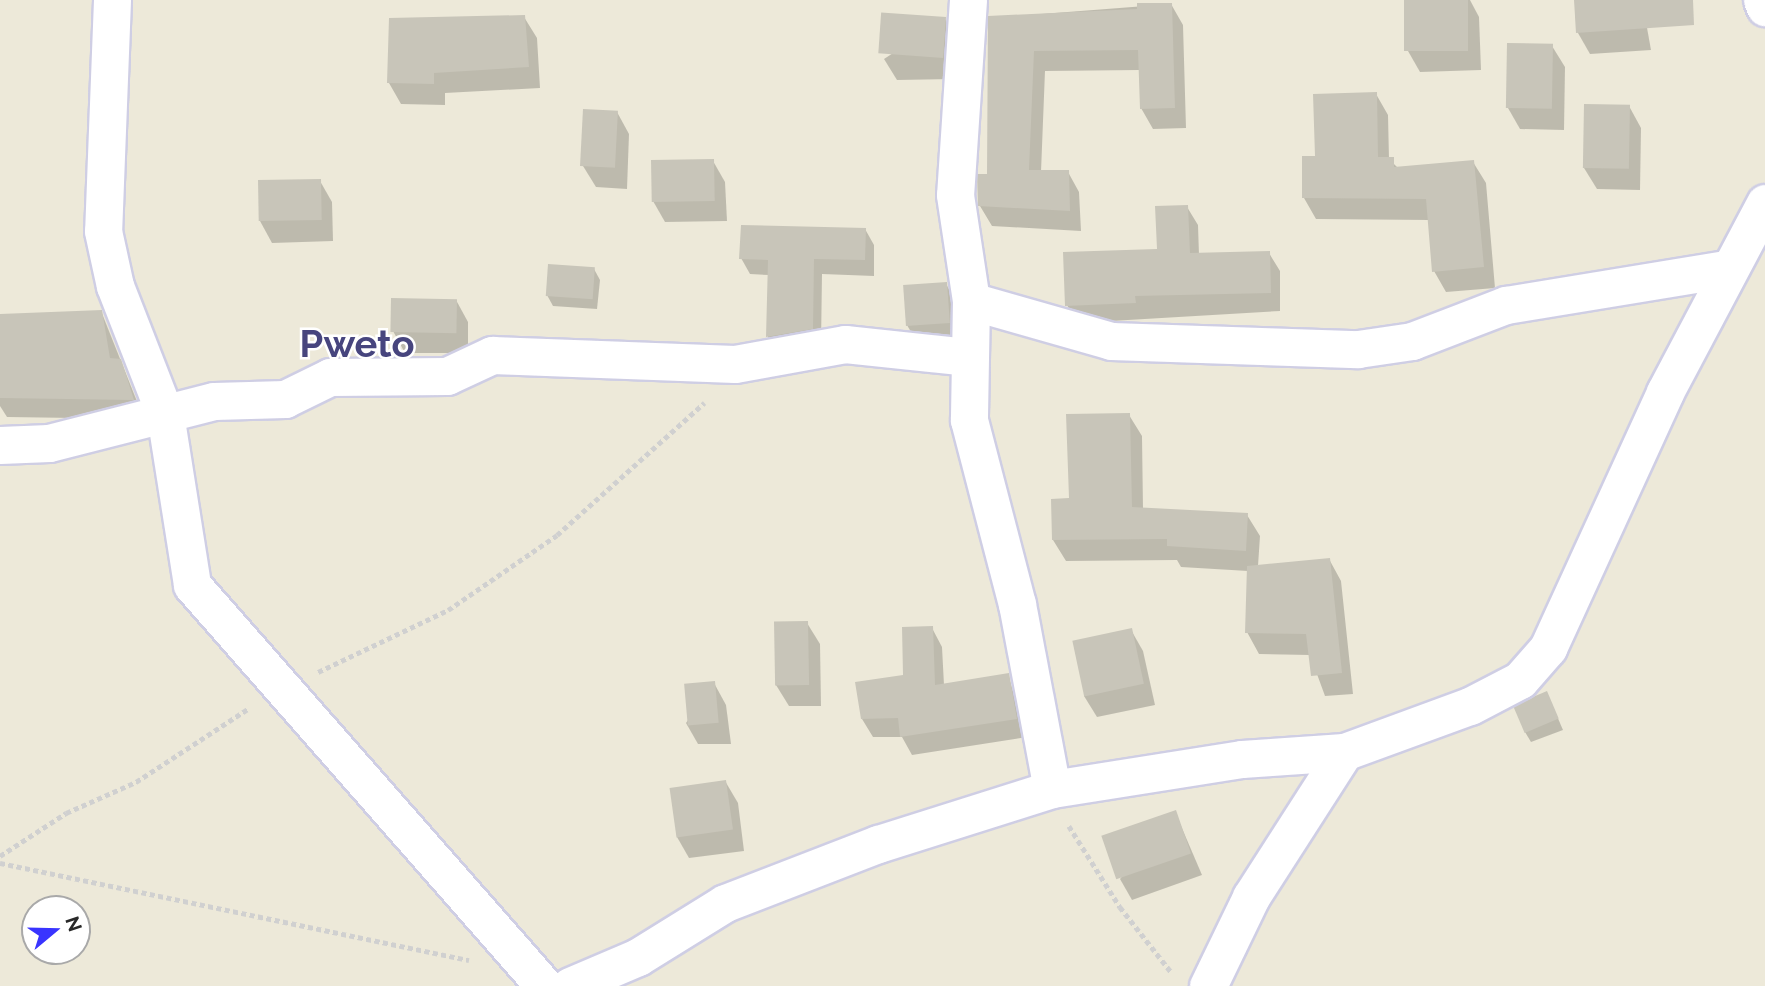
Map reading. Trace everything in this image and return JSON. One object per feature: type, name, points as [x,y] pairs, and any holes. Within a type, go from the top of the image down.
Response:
[{"type":"street","points":[[112,0],[103,231],[115,286],[164,414],[192,585],[533,973]]},
{"type":"street","points":[[968,0],[955,195],[971,301],[969,420],[1017,604],[1052,789]]},
{"type":"street","points":[[1762,0],[1765,7]]},
{"type":"street","points":[[570,986],[800,871],[1052,789],[1242,759],[1344,752],[1470,706],[1520,680],[1548,648],[1727,269],[1765,203]]},
{"type":"street","points":[[971,301],[1111,341],[1358,349],[1412,341],[1506,305],[1727,269]]},
{"type":"street","points":[[0,445],[49,443],[214,401],[285,399],[344,375],[447,376],[492,355],[735,364],[845,344],[970,357]]},
{"type":"street","points":[[1193,982],[1344,752]]},
{"type":"path","points":[[0,856],[66,813],[136,782],[283,686],[448,610],[557,536],[688,424],[735,364]]},
{"type":"path","points":[[1052,789],[1120,907],[1193,982]]},
{"type":"path","points":[[0,863],[533,973]]},
{"type":"building","points":[[1404,0],[1468,0],[1468,51],[1404,51]]},
{"type":"building","points":[[1574,0],[1693,0],[1694,25],[1576,33]]},
{"type":"building","points":[[1137,3],[1172,3],[1175,108],[1140,109],[1138,50],[1034,51],[1029,170],[1069,170],[1070,211],[978,206],[977,174],[987,174],[988,16],[1137,9]]},
{"type":"building","points":[[881,12],[946,17],[943,58],[878,53]]},
{"type":"building","points":[[525,15],[529,67],[434,73],[434,84],[387,83],[389,18]]},
{"type":"building","points":[[1507,43],[1553,44],[1552,109],[1506,108]]},
{"type":"building","points":[[1377,92],[1378,157],[1394,157],[1394,167],[1474,160],[1484,267],[1432,272],[1426,199],[1302,198],[1302,156],[1315,156],[1313,94]]},
{"type":"building","points":[[1584,104],[1630,105],[1629,169],[1583,168]]},
{"type":"building","points":[[583,109],[618,111],[615,168],[580,166]]},
{"type":"building","points":[[714,159],[715,201],[652,202],[651,160]]},
{"type":"building","points":[[321,179],[322,220],[259,221],[258,180]]},
{"type":"building","points":[[1188,205],[1190,253],[1270,251],[1271,293],[1135,296],[1136,303],[1065,306],[1063,252],[1157,249],[1155,206]]},
{"type":"building","points":[[741,225],[866,228],[865,260],[814,259],[813,329],[766,337],[768,260],[739,259]]},
{"type":"building","points":[[548,264],[595,267],[593,299],[546,296]]},
{"type":"building","points":[[947,282],[950,323],[906,326],[903,285]]},
{"type":"building","points":[[391,298],[457,299],[456,333],[390,332]]},
{"type":"building","points":[[102,310],[110,358],[121,359],[134,400],[0,398],[0,314]]},
{"type":"building","points":[[1130,413],[1132,507],[1248,513],[1246,551],[1167,546],[1167,539],[1052,540],[1051,499],[1069,498],[1066,414]]},
{"type":"building","points":[[1330,558],[1342,673],[1311,676],[1306,634],[1245,633],[1247,566]]},
{"type":"building","points":[[808,621],[809,685],[775,686],[774,622]]},
{"type":"building","points":[[933,626],[935,685],[1009,673],[1017,719],[900,737],[898,718],[861,719],[855,682],[903,675],[902,627]]},
{"type":"building","points":[[1132,628],[1144,684],[1084,696],[1072,641]]},
{"type":"building","points":[[715,681],[719,723],[688,726],[684,684]]},
{"type":"building","points":[[1547,691],[1559,719],[1525,733],[1513,705]]},
{"type":"building","points":[[726,780],[733,830],[677,837],[670,788]]},
{"type":"building","points":[[1176,810],[1191,853],[1116,879],[1101,836]]},
{"type":"district","name":"Pweto","points":[[357,344]]}]
